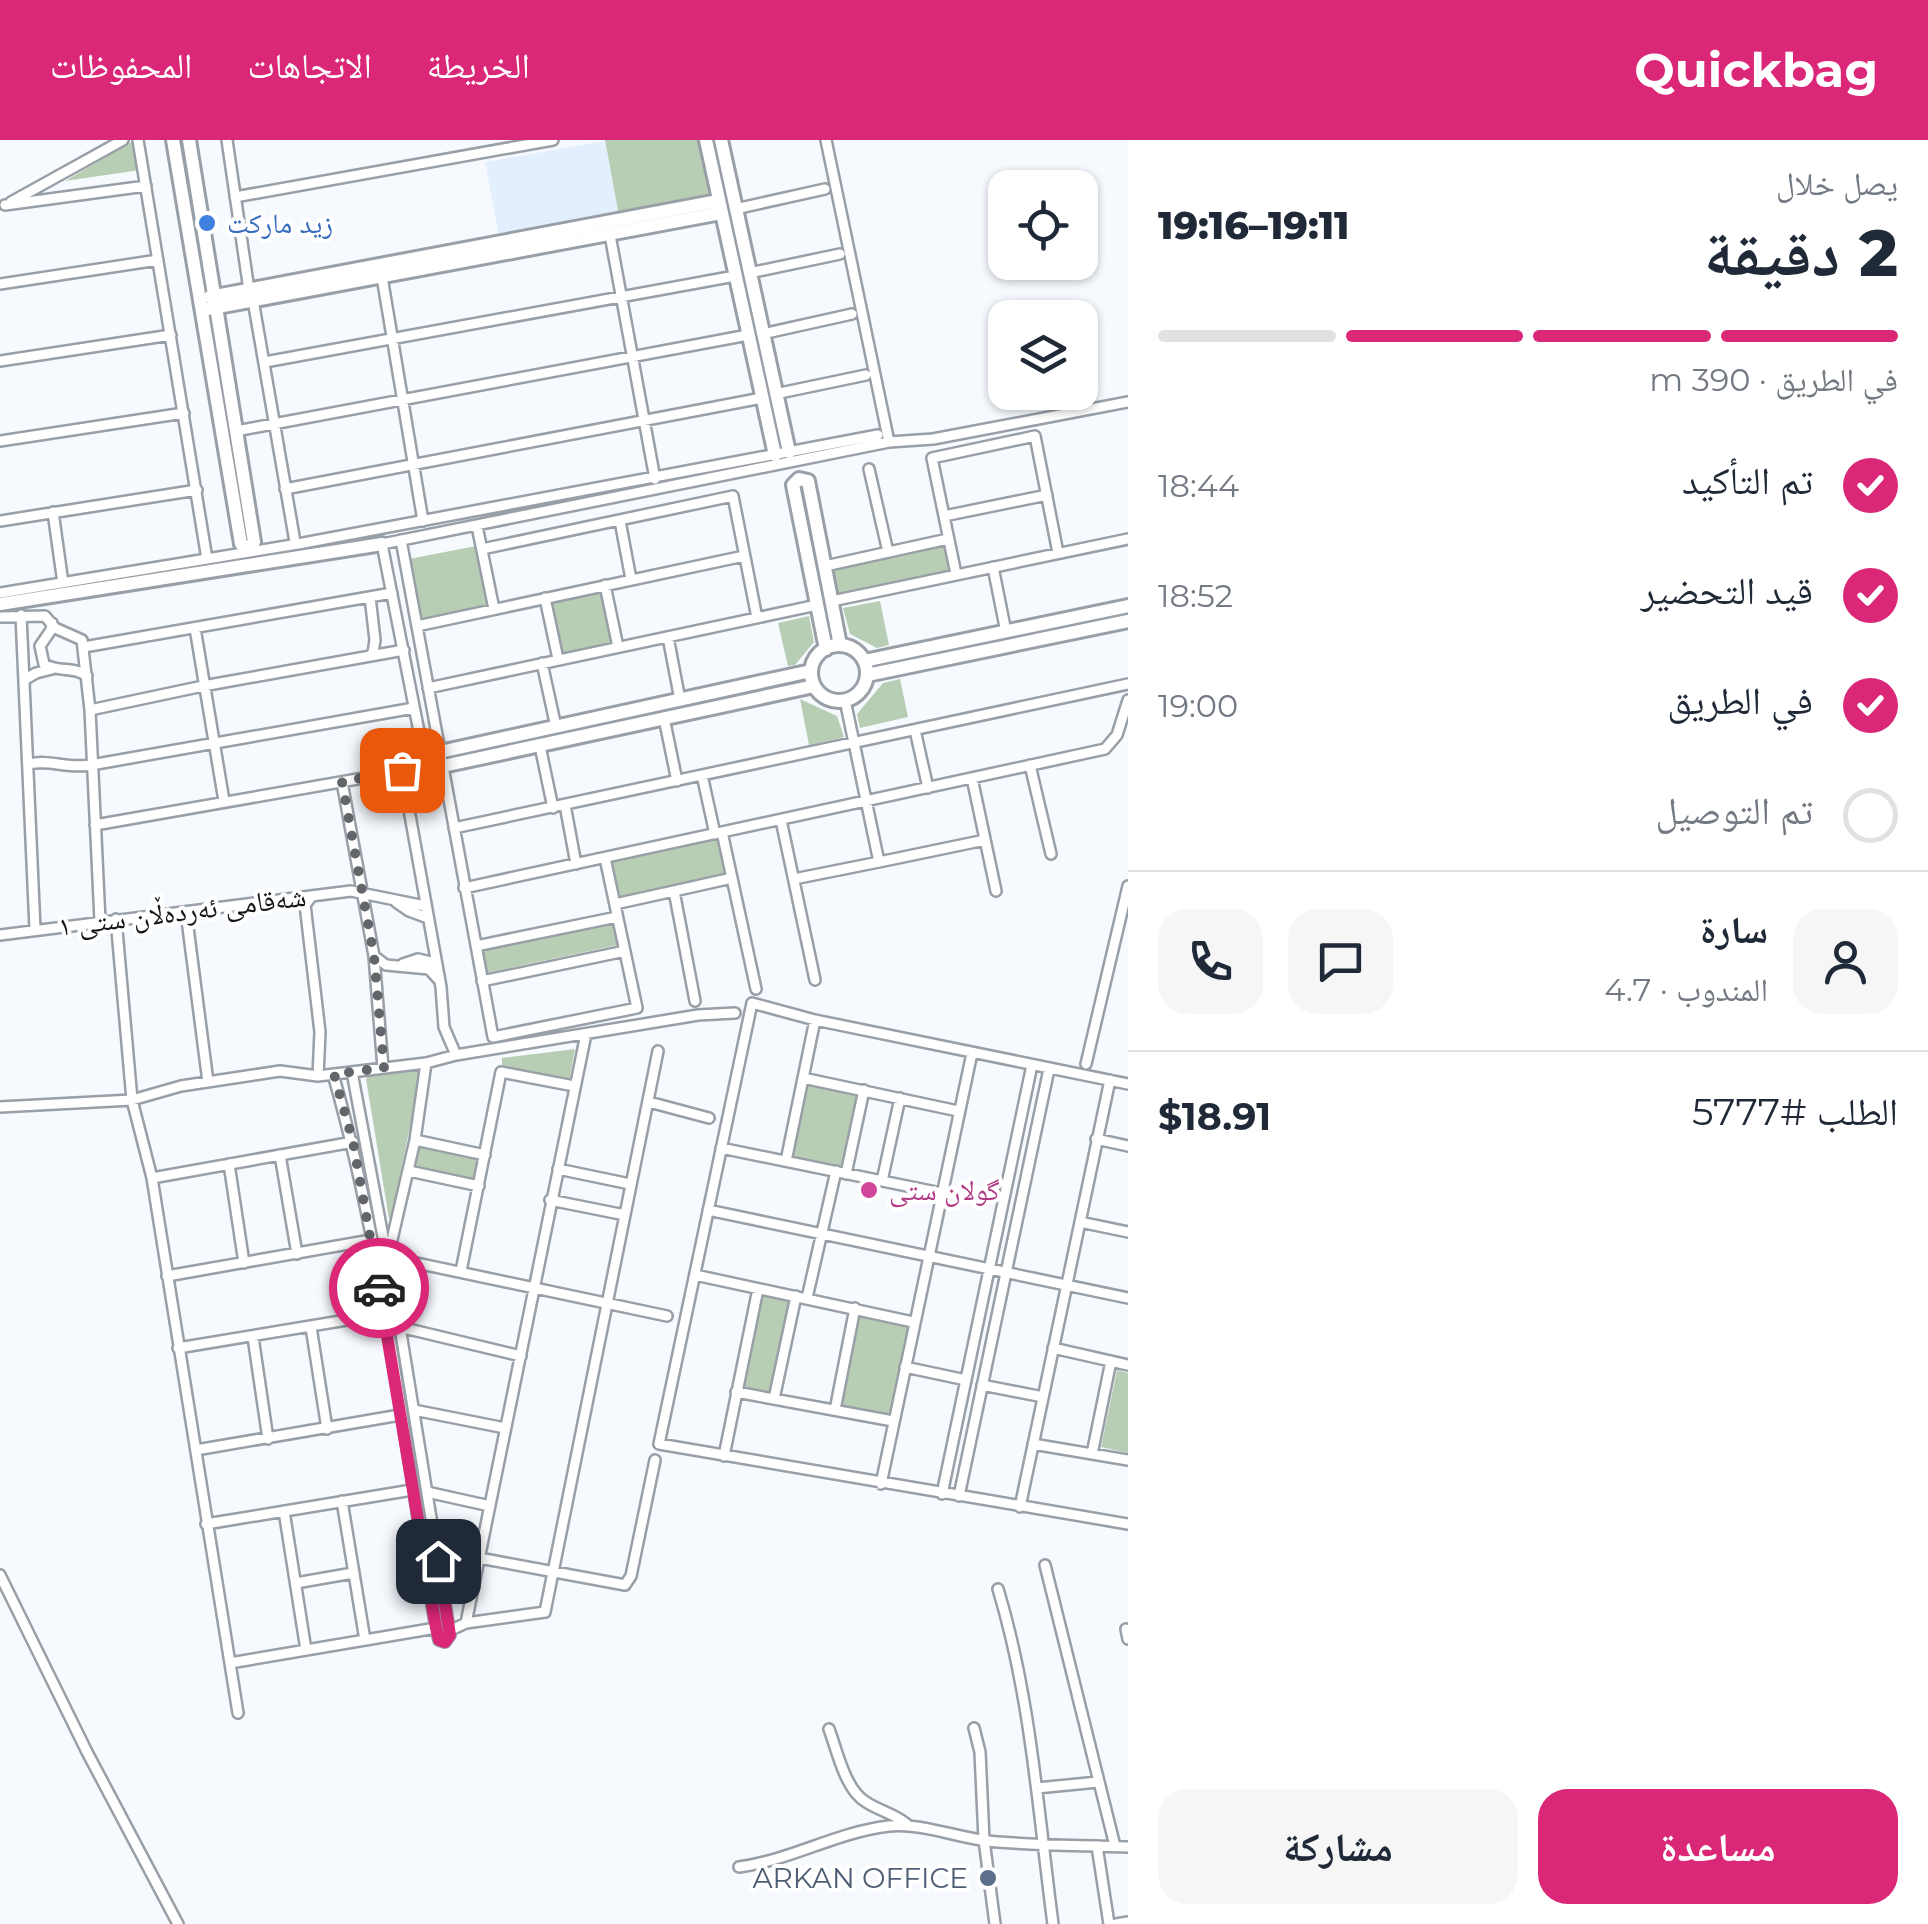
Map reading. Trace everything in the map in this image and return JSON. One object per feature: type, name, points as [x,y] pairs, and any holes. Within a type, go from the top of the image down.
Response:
[{"type":"street","points":[[3,206],[123,140]]},
{"type":"street","points":[[138,140],[207,558]]},
{"type":"street","points":[[173,140],[208,303],[236,432],[254,542],[249,549],[241,544],[208,303],[189,140]]},
{"type":"street","points":[[227,140],[285,489],[298,544]]},
{"type":"street","points":[[235,198],[553,140]]},
{"type":"street","points":[[706,140],[742,275],[782,454]]},
{"type":"street","points":[[721,140],[725,208]]},
{"type":"street","points":[[826,140],[889,442]]},
{"type":"street","points":[[3,206],[146,186]]},
{"type":"street","points":[[208,303],[824,189]]},
{"type":"street","points":[[251,295],[382,277],[508,249],[610,236],[725,208]]},
{"type":"street","points":[[610,236],[655,478]]},
{"type":"street","points":[[265,362],[840,254]]},
{"type":"street","points":[[0,284],[158,260]]},
{"type":"street","points":[[382,277],[423,521]]},
{"type":"street","points":[[236,432],[852,314]]},
{"type":"street","points":[[0,361],[171,335]]},
{"type":"street","points":[[285,489],[866,375]]},
{"type":"street","points":[[0,604],[382,544],[889,442],[933,440],[1128,402]]},
{"type":"street","points":[[0,441],[184,413]]},
{"type":"street","points":[[0,593],[298,544],[878,435]]},
{"type":"street","points":[[956,574],[932,458],[1034,436],[1058,553]]},
{"type":"street","points":[[869,469],[888,552]]},
{"type":"street","points":[[799,478],[808,481],[832,601],[833,647],[817,605],[793,485],[799,478]]},
{"type":"street","points":[[0,520],[197,490]]},
{"type":"street","points":[[482,549],[733,496],[756,618]]},
{"type":"street","points":[[944,516],[1046,496]]},
{"type":"street","points":[[53,512],[64,584]]},
{"type":"street","points":[[620,521],[632,579]]},
{"type":"street","points":[[477,526],[494,609]]},
{"type":"street","points":[[825,566],[948,539]]},
{"type":"street","points":[[832,601],[1128,539]]},
{"type":"street","points":[[401,540],[492,1037],[637,1008],[605,858]]},
{"type":"street","points":[[95,825],[426,767],[382,544]]},
{"type":"street","points":[[417,626],[744,556]]},
{"type":"street","points":[[992,567],[1006,632]]},
{"type":"street","points":[[605,585],[618,647]]},
{"type":"street","points":[[84,647],[392,593]]},
{"type":"street","points":[[369,656],[373,654],[375,640],[370,597]]},
{"type":"street","points":[[545,598],[558,660]]},
{"type":"street","points":[[428,688],[817,605]]},
{"type":"street","points":[[865,668],[1128,606]]},
{"type":"street","points":[[21,616],[35,929]]},
{"type":"street","points":[[0,617],[44,616],[55,628],[78,636],[84,647],[100,921]]},
{"type":"street","points":[[865,668],[1128,621]]},
{"type":"street","points":[[23,659],[40,646],[52,622]]},
{"type":"street","points":[[195,628],[224,801]]},
{"type":"street","points":[[668,637],[680,700]]},
{"type":"street","points":[[40,646],[41,659],[52,669]]},
{"type":"street","points":[[833,647],[856,652],[865,668],[862,688],[845,700],[831,700],[812,679],[818,655],[833,647]]},
{"type":"street","points":[[90,710],[404,650]]},
{"type":"street","points":[[542,663],[556,727]]},
{"type":"street","points":[[24,680],[36,672],[52,669],[78,670],[87,676]]},
{"type":"street","points":[[442,759],[556,727],[680,700],[812,679]]},
{"type":"street","points":[[442,759],[540,746],[812,679]]},
{"type":"street","points":[[454,828],[1128,684]]},
{"type":"street","points":[[845,700],[879,862]]},
{"type":"street","points":[[464,888],[1106,750],[1117,736],[1128,700]]},
{"type":"street","points":[[28,764],[42,761],[62,767],[91,765],[414,708]]},
{"type":"street","points":[[664,718],[678,781]]},
{"type":"street","points":[[915,730],[928,788]]},
{"type":"street","points":[[540,746],[552,808]]},
{"type":"street","points":[[1030,765],[1050,854]]},
{"type":"street","points":[[402,770],[440,982],[446,1037],[456,1054]]},
{"type":"street","points":[[702,776],[732,878],[756,989]]},
{"type":"street","points":[[972,778],[996,890]]},
{"type":"street","points":[[342,782],[374,956],[384,1068]]},
{"type":"street","points":[[565,805],[576,864]]},
{"type":"street","points":[[782,820],[814,980]]},
{"type":"street","points":[[794,880],[985,840]]},
{"type":"street","points":[[615,904],[732,878]]},
{"type":"street","points":[[1086,1064],[1123,928],[1128,886]]},
{"type":"street","name":"شەقامی ئەردەڵان ستی ١","points":[[0,934],[351,891],[394,900]]},
{"type":"street","points":[[674,891],[696,1001]]},
{"type":"street","points":[[312,896],[305,905],[310,974],[320,1032],[318,1076]]},
{"type":"street","points":[[394,900],[425,906]]},
{"type":"street","points":[[394,900],[409,912],[428,918]]},
{"type":"street","points":[[186,912],[208,1082]]},
{"type":"street","points":[[476,946],[617,917]]},
{"type":"street","points":[[116,919],[132,1100],[152,1178],[238,1713]]},
{"type":"street","points":[[482,981],[625,951]]},
{"type":"street","points":[[374,956],[386,965],[429,969],[440,982]]},
{"type":"street","points":[[400,965],[418,958],[431,959],[436,964]]},
{"type":"street","points":[[1128,1084],[815,1020],[752,1003],[659,1444],[1128,1524]]},
{"type":"street","points":[[0,1107],[132,1100],[181,1086],[280,1072],[318,1076],[426,1063],[456,1054],[698,1016],[735,1014]]},
{"type":"street","points":[[786,1161],[815,1020]]},
{"type":"street","points":[[466,1622],[586,1034]]},
{"type":"street","points":[[449,1630],[466,1622],[546,1612],[658,1051]]},
{"type":"street","points":[[881,1484],[972,1053]]},
{"type":"street","points":[[388,1257],[409,1171],[426,1063]]},
{"type":"street","points":[[942,1494],[1032,1065]]},
{"type":"street","points":[[959,1496],[1049,1068]]},
{"type":"street","points":[[334,1074],[353,1142],[436,1628],[443,1642],[449,1639],[449,1630],[414,1410],[352,1072]]},
{"type":"street","points":[[461,1271],[501,1072],[574,1086]]},
{"type":"street","points":[[803,1078],[958,1110]]},
{"type":"street","points":[[1020,1507],[1110,1080]]},
{"type":"street","points":[[808,1298],[821,1233],[864,1090]]},
{"type":"street","points":[[882,1181],[900,1098]]},
{"type":"street","points":[[649,1102],[708,1118]]},
{"type":"street","points":[[415,1140],[485,1155]]},
{"type":"street","points":[[1096,1140],[1128,1146]]},
{"type":"street","points":[[152,1178],[353,1142]]},
{"type":"street","points":[[721,1148],[941,1194]]},
{"type":"street","points":[[280,1155],[297,1254]]},
{"type":"street","points":[[229,1164],[244,1263]]},
{"type":"street","points":[[558,1169],[630,1184]]},
{"type":"street","points":[[409,1171],[479,1186]]},
{"type":"street","points":[[550,1200],[625,1214]]},
{"type":"street","points":[[708,1210],[1128,1298]]},
{"type":"street","points":[[1080,1222],[1128,1232]]},
{"type":"street","points":[[167,1276],[371,1240]]},
{"type":"street","points":[[388,1257],[666,1316]]},
{"type":"street","points":[[694,1275],[914,1322]]},
{"type":"street","points":[[724,1456],[758,1288]]},
{"type":"street","points":[[774,1399],[796,1296]]},
{"type":"street","points":[[834,1410],[855,1308]]},
{"type":"street","points":[[178,1348],[383,1314]]},
{"type":"street","points":[[311,1327],[327,1429]]},
{"type":"street","points":[[400,1327],[520,1356]]},
{"type":"street","points":[[253,1337],[268,1439]]},
{"type":"street","points":[[1053,1348],[1128,1365]]},
{"type":"street","points":[[1092,1454],[1111,1361]]},
{"type":"street","points":[[904,1366],[966,1380]]},
{"type":"street","points":[[394,1378],[408,1376]]},
{"type":"street","points":[[982,1384],[1043,1398]]},
{"type":"street","points":[[736,1392],[893,1420]]},
{"type":"street","points":[[414,1410],[506,1428]]},
{"type":"street","points":[[196,1450],[400,1415]]},
{"type":"street","points":[[1033,1444],[1128,1460]]},
{"type":"street","points":[[479,1558],[620,1586],[629,1581],[655,1460]]},
{"type":"street","points":[[206,1524],[412,1490]]},
{"type":"street","points":[[426,1492],[490,1506]]},
{"type":"street","points":[[342,1501],[364,1640]]},
{"type":"street","points":[[284,1511],[306,1650]]},
{"type":"street","points":[[1045,1566],[1115,1846]]},
{"type":"street","points":[[296,1583],[352,1574]]},
{"type":"street","points":[[0,1575],[86,1752],[178,1924]]},
{"type":"street","points":[[998,1589],[1016,1647],[1053,1924]]},
{"type":"street","points":[[230,1663],[436,1628]]},
{"type":"street","points":[[829,1728],[859,1798],[894,1812],[908,1826]]},
{"type":"street","points":[[974,1728],[980,1752],[984,1840],[995,1924]]},
{"type":"street","points":[[1037,1788],[1098,1782]]},
{"type":"street","points":[[739,1868],[768,1863],[888,1826],[925,1826],[984,1840],[1042,1846],[1128,1847]]},
{"type":"street","points":[[1097,1846],[1112,1924],[1128,1922]]},
{"type":"shaded area","points":[[605,141],[619,215],[499,237],[485,162]]},
{"type":"green space","points":[[135,140],[140,170],[65,181]]},
{"type":"green space","points":[[605,140],[700,140],[711,197],[619,216]]},
{"type":"green space","points":[[943,544],[949,571],[836,595],[832,568]]},
{"type":"green space","points":[[476,546],[487,605],[421,619],[409,559]]},
{"type":"green space","points":[[601,591],[612,643],[561,653],[550,602]]},
{"type":"green space","points":[[880,601],[889,645],[877,648],[850,634],[843,608]]},
{"type":"green space","points":[[809,616],[814,642],[795,665],[788,666],[778,623]]},
{"type":"green space","points":[[900,679],[908,717],[860,728],[857,714],[883,683]]},
{"type":"green space","points":[[800,699],[837,716],[844,737],[809,745]]},
{"type":"green space","points":[[719,838],[727,874],[620,898],[612,861]]},
{"type":"green space","points":[[613,921],[618,945],[486,973],[481,949]]},
{"type":"green space","points":[[575,1049],[569,1081],[502,1068],[502,1058]]},
{"type":"green space","points":[[423,1063],[389,1219],[366,1079],[371,1071]]},
{"type":"green space","points":[[806,1082],[858,1093],[842,1167],[790,1156]]},
{"type":"green space","points":[[418,1146],[479,1159],[475,1181],[413,1167]]},
{"type":"green space","points":[[762,1293],[791,1299],[771,1395],[742,1389]]},
{"type":"green space","points":[[858,1315],[909,1326],[891,1417],[840,1406]]},
{"type":"green space","points":[[1117,1370],[1128,1373],[1128,1453],[1101,1447]]},
{"type":"way so far","points":[[379,1288],[353,1142],[334,1074],[384,1068],[374,956],[342,782],[402,770]]},
{"type":"place","name":"زيد ماركت","points":[[207,223]]},
{"type":"place","name":"گولان ستی","points":[[869,1190]]},
{"type":"place","name":"ARKAN OFFICE","points":[[988,1878]]},
{"type":"route","points":[[379,1288],[436,1628],[439,1640],[445,1642],[450,1635],[438,1561]]}]
